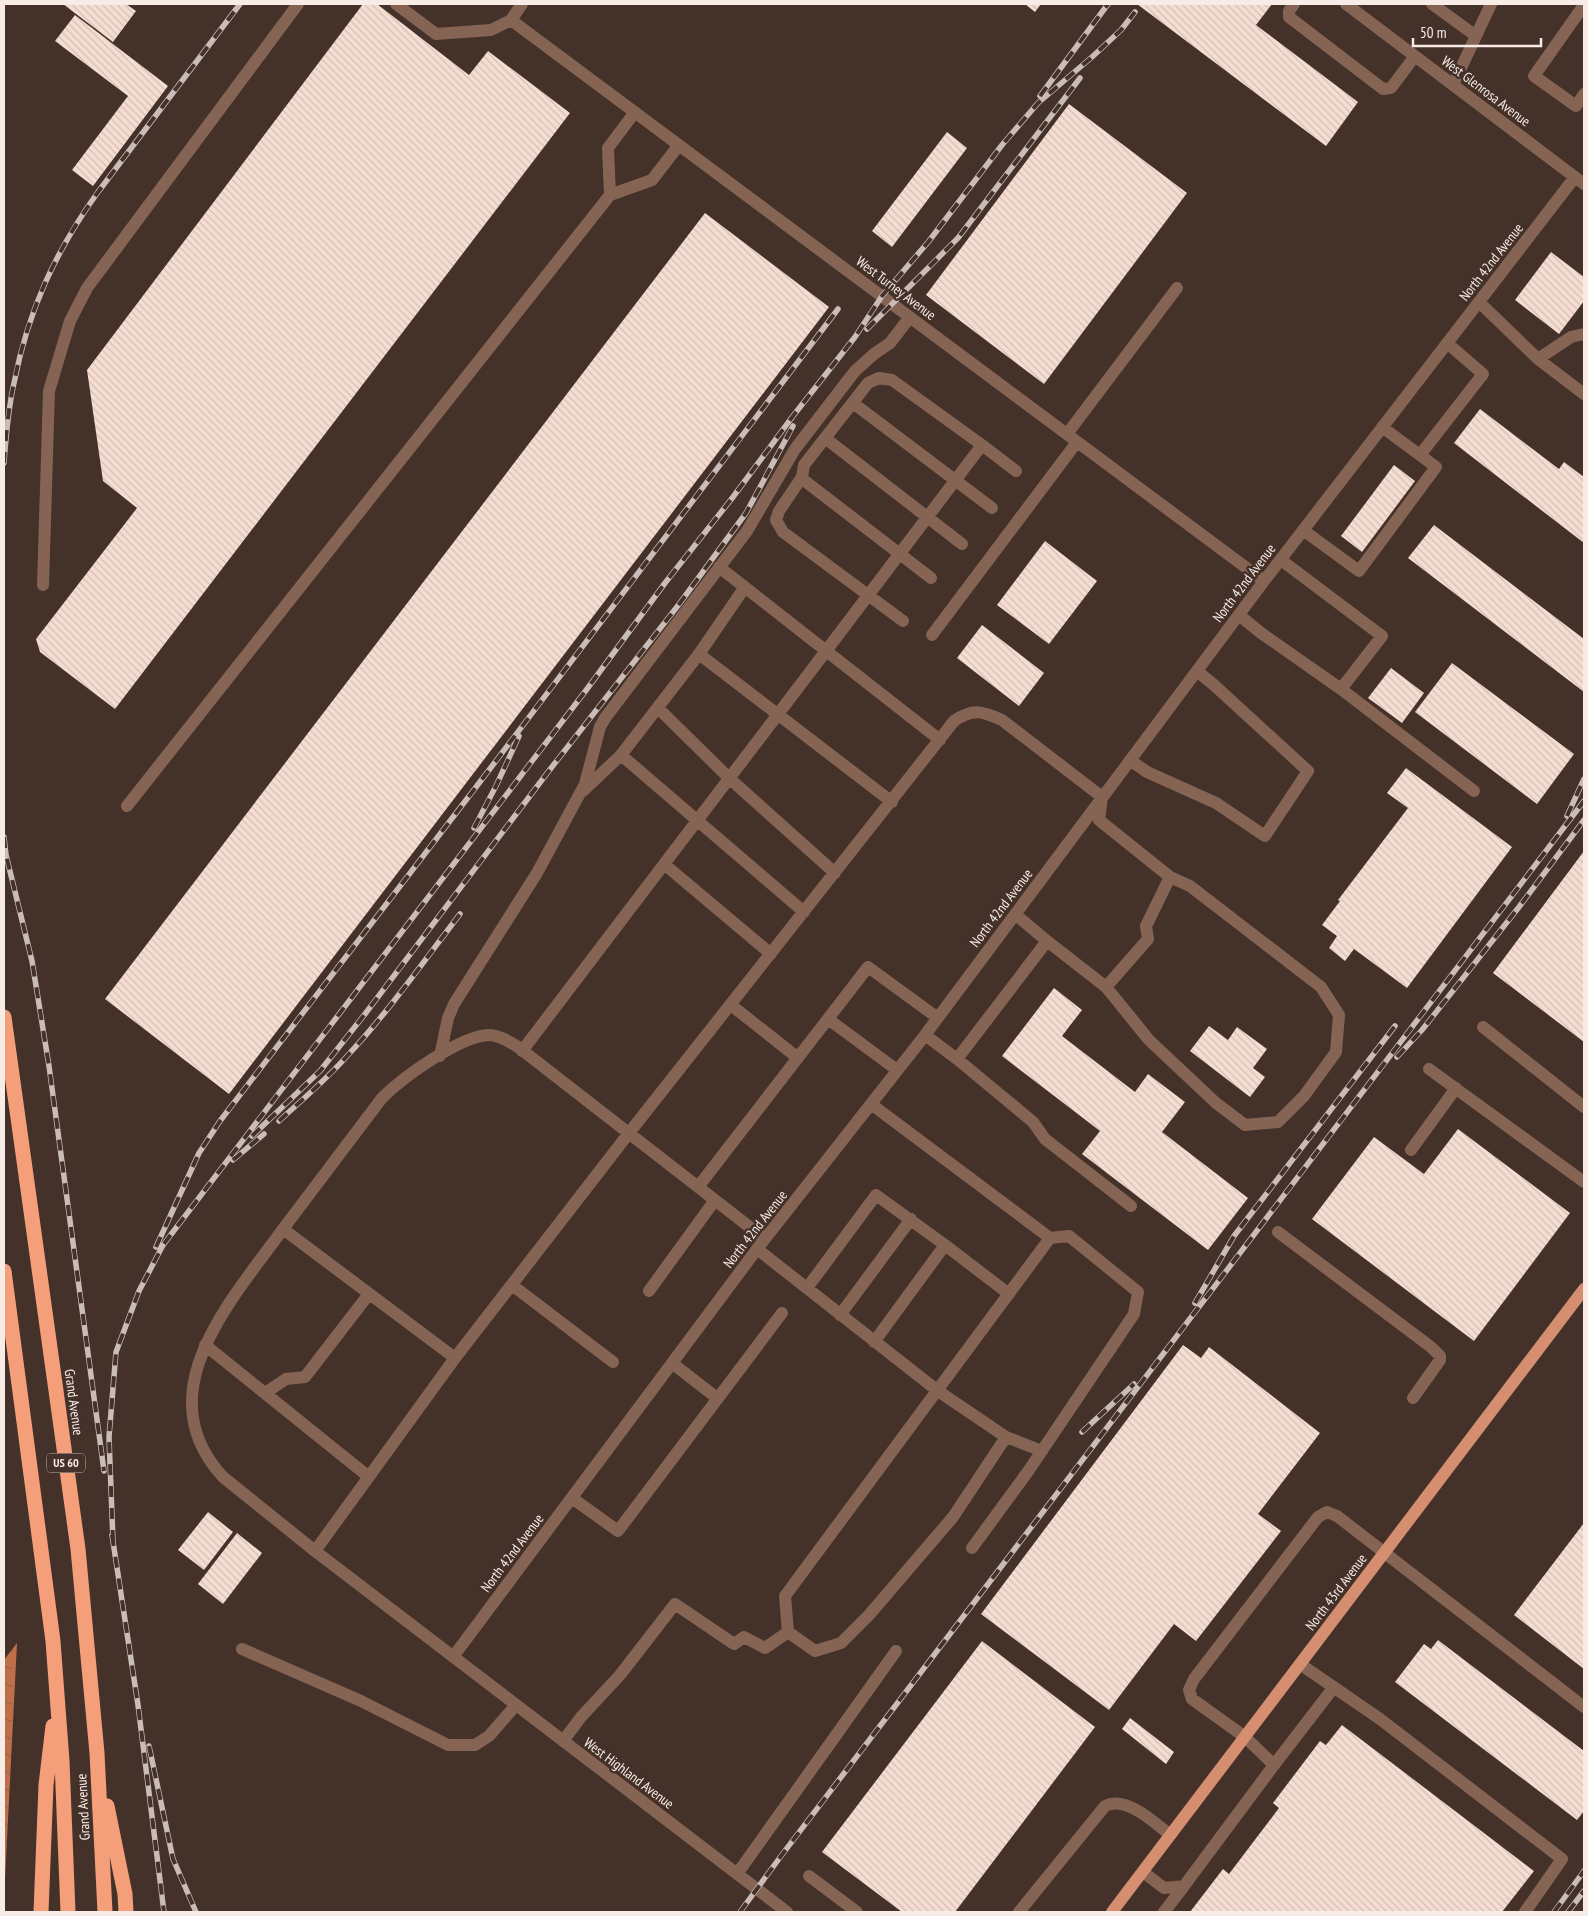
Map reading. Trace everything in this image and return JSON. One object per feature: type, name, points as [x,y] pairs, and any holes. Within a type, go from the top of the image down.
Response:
[{"type":"highway","name":"Grand Avenue","points":[[4,1017],[78,1549],[97,1753],[105,1912]]},
{"type":"highway","name":"Grand Avenue","points":[[4,1270],[44,1566],[58,1690],[68,1912]]},
{"type":"highway","points":[[41,1912],[46,1785],[58,1690]]},
{"type":"highway","points":[[97,1753],[125,1894],[126,1912]]},
{"type":"main road","name":"North 43rd Avenue","points":[[1112,1912],[1584,1289]]},
{"type":"street","points":[[43,585],[49,391],[70,321],[87,288],[298,4]]},
{"type":"street","points":[[396,4],[436,34],[491,30],[511,20],[522,4]]},
{"type":"street","points":[[1294,4],[1288,11],[1289,17],[1382,89],[1391,88],[1416,56]]},
{"type":"street","name":"West Glenrosa Avenue","points":[[1346,4],[1580,181]]},
{"type":"street","points":[[1432,4],[1476,36]]},
{"type":"street","points":[[1453,85],[1491,4]]},
{"type":"street","points":[[1584,6],[1534,76],[1576,106],[1584,94]]},
{"type":"street","name":"West Turney Avenue","points":[[511,20],[1264,581]]},
{"type":"street","points":[[610,195],[608,148],[635,112]]},
{"type":"street","points":[[126,806],[610,195],[652,180],[679,145]]},
{"type":"street","name":"North 42nd Avenue","points":[[453,1657],[761,1244],[938,1018],[1238,615],[1478,302],[1580,181]]},
{"type":"street","points":[[1067,434],[1177,288]]},
{"type":"street","points":[[1478,302],[1538,359],[1584,394]]},
{"type":"street","points":[[440,1056],[448,1018],[454,1004],[537,873],[580,794],[589,774],[598,736],[606,718],[747,531],[801,441],[855,371],[890,343],[910,317]]},
{"type":"street","points":[[1538,359],[1572,337],[1584,334]]},
{"type":"street","points":[[1420,455],[1484,374],[1447,343]]},
{"type":"street","points":[[903,621],[783,532],[777,524],[776,520],[779,511],[801,478],[804,465],[871,381],[887,378],[1016,470]]},
{"type":"street","points":[[853,402],[992,508]]},
{"type":"street","points":[[1303,530],[1359,571],[1436,467],[1382,427]]},
{"type":"street","points":[[825,438],[962,544]]},
{"type":"street","points":[[932,636],[1077,442]]},
{"type":"street","points":[[522,1051],[982,445]]},
{"type":"street","points":[[801,478],[931,578]]},
{"type":"street","points":[[1280,560],[1382,636],[1341,690]]},
{"type":"street","points":[[719,567],[940,740]]},
{"type":"street","points":[[580,794],[621,755],[699,654],[745,588]]},
{"type":"street","points":[[1238,615],[1261,634],[1341,690],[1474,790]]},
{"type":"street","points":[[699,654],[892,802]]},
{"type":"street","points":[[1130,760],[1147,772],[1216,803],[1265,836],[1308,770],[1197,671]]},
{"type":"street","points":[[658,708],[729,778],[835,873]]},
{"type":"street","points":[[315,1551],[455,1358],[954,721],[963,715],[974,711],[989,714],[1002,720],[1102,798],[1099,820],[1170,877],[1190,886],[1321,987],[1339,1015],[1336,1052],[1304,1096],[1278,1122],[1245,1124],[1216,1103],[1149,1040],[1106,986],[1015,914]]},
{"type":"street","points":[[621,755],[804,912]]},
{"type":"street","points":[[664,864],[771,954]]},
{"type":"street","points":[[1106,986],[1148,939],[1146,926],[1170,877]]},
{"type":"street","points":[[957,1059],[1047,941]]},
{"type":"street","points":[[698,1187],[868,967],[938,1018]]},
{"type":"street","points":[[730,1005],[798,1058]]},
{"type":"street","points":[[828,1019],[897,1070]]},
{"type":"street","points":[[1483,1026],[1584,1107]]},
{"type":"street","name":"West Highland Avenue","points":[[782,1911],[737,1874],[315,1551],[212,1465],[194,1429],[192,1409],[197,1367],[211,1331],[283,1229],[382,1098],[404,1078],[440,1056],[459,1045],[490,1035],[505,1039],[522,1051],[715,1200],[806,1288],[938,1391],[1006,1437],[1042,1451]]},
{"type":"street","points":[[925,1035],[1033,1122],[1045,1139],[1131,1206]]},
{"type":"street","points":[[1429,1069],[1584,1182]]},
{"type":"street","points":[[1410,1150],[1456,1088]]},
{"type":"street","points":[[871,1104],[1050,1238],[1069,1236],[1138,1292],[1134,1314],[1042,1451],[972,1548]]},
{"type":"street","points":[[806,1288],[876,1195],[1009,1294]]},
{"type":"street","points":[[649,1291],[715,1200]]},
{"type":"street","points":[[840,1315],[910,1219]]},
{"type":"street","points":[[283,1229],[455,1358]]},
{"type":"street","points":[[1278,1232],[1432,1347],[1440,1356],[1440,1360],[1413,1398]]},
{"type":"street","points":[[788,1632],[785,1596],[1050,1238]]},
{"type":"street","points":[[874,1342],[945,1245]]},
{"type":"street","points":[[512,1285],[614,1362]]},
{"type":"street","points":[[266,1394],[286,1379],[305,1377],[370,1294]]},
{"type":"street","points":[[572,1498],[618,1531],[782,1313]]},
{"type":"street","points":[[205,1345],[369,1477]]},
{"type":"street","points":[[672,1364],[717,1398]]},
{"type":"street","points":[[788,1632],[815,1651],[841,1643],[869,1615],[953,1517],[1006,1437]]},
{"type":"street","points":[[1274,1765],[1244,1737],[1192,1699],[1189,1690],[1194,1679],[1318,1517],[1327,1512],[1337,1516],[1448,1600],[1584,1707]]},
{"type":"street","points":[[563,1741],[620,1675],[675,1604],[734,1644],[744,1637],[765,1648],[788,1632]]},
{"type":"street","points":[[242,1649],[361,1701],[448,1746],[475,1745],[489,1736],[516,1706]]},
{"type":"street","points":[[737,1874],[896,1651]]},
{"type":"street","points":[[1300,1664],[1380,1719],[1562,1859],[1525,1912]]},
{"type":"street","points":[[1164,1912],[1334,1687]]},
{"type":"street","points":[[1019,1912],[1105,1806],[1115,1803],[1141,1811],[1170,1835]]},
{"type":"street","points":[[1143,1872],[1164,1888],[1184,1886]]},
{"type":"street","points":[[809,1876],[857,1912]]},
{"type":"water","points":[[17,1643],[5,1879],[4,1899],[4,1660]]},
{"type":"building","points":[[63,4],[126,4],[136,11],[113,42]]},
{"type":"building","points":[[363,4],[377,4],[469,75],[488,51],[570,113],[115,709],[40,652],[36,639],[137,508],[103,481],[87,370]]},
{"type":"building","points":[[1025,4],[1041,4],[1035,12]]},
{"type":"building","points":[[1137,4],[1272,4],[1256,25],[1358,102],[1326,146]]},
{"type":"building","points":[[75,15],[168,86],[93,186],[72,170],[128,96],[55,41]]},
{"type":"building","points":[[1069,104],[1187,193],[1044,384],[926,295]]},
{"type":"building","points":[[947,132],[967,148],[892,247],[872,231]]},
{"type":"building","points":[[705,213],[829,307],[229,1094],[105,999]]},
{"type":"building","points":[[1551,252],[1584,277],[1584,301],[1559,334],[1515,300]]},
{"type":"building","points":[[1480,409],[1559,469],[1564,462],[1584,477],[1584,543],[1454,443]]},
{"type":"building","points":[[1394,465],[1415,481],[1362,552],[1341,536]]},
{"type":"building","points":[[1434,525],[1584,639],[1584,692],[1408,558]]},
{"type":"building","points":[[1045,541],[1097,581],[1049,644],[997,605]]},
{"type":"building","points":[[982,625],[1044,673],[1019,706],[957,658]]},
{"type":"building","points":[[1452,663],[1574,754],[1537,804],[1415,712]]},
{"type":"building","points":[[1391,668],[1424,693],[1402,723],[1368,698]]},
{"type":"building","points":[[1406,768],[1512,847],[1407,988],[1354,949],[1345,961],[1329,948],[1337,936],[1322,925],[1340,901],[1338,900],[1408,808],[1387,793]]},
{"type":"building","points":[[1584,851],[1584,1042],[1493,973]]},
{"type":"building","points":[[1054,988],[1082,1010],[1062,1036],[1135,1092],[1148,1074],[1185,1102],[1162,1132],[1248,1198],[1208,1250],[1082,1154],[1100,1131],[1002,1056]]},
{"type":"building","points":[[1209,1026],[1228,1040],[1237,1027],[1267,1049],[1253,1068],[1265,1077],[1250,1097],[1190,1051]]},
{"type":"building","points":[[1458,1129],[1570,1213],[1474,1341],[1312,1219],[1374,1137],[1424,1174]]},
{"type":"building","points":[[1183,1345],[1201,1358],[1209,1347],[1320,1433],[1258,1514],[1281,1531],[1196,1641],[1174,1624],[1109,1710],[981,1614]]},
{"type":"building","points":[[208,1512],[233,1532],[204,1570],[178,1550]]},
{"type":"building","points":[[1584,1523],[1584,1669],[1514,1615]]},
{"type":"building","points":[[237,1533],[262,1553],[223,1604],[198,1584]]},
{"type":"building","points":[[1438,1640],[1584,1751],[1584,1811],[1577,1820],[1395,1682],[1424,1644],[1431,1649]]},
{"type":"building","points":[[982,1641],[1095,1727],[955,1912],[902,1912],[822,1852]]},
{"type":"building","points":[[1130,1718],[1174,1752],[1166,1764],[1122,1729]]},
{"type":"building","points":[[1342,1725],[1534,1871],[1502,1912],[1190,1912],[1223,1869],[1229,1874],[1279,1808],[1273,1803],[1320,1741],[1326,1745]]},
{"type":"railway","points":[[4,463],[10,403],[20,357],[35,307],[56,260],[98,192],[240,4]]},
{"type":"railway","points":[[1040,96],[1108,4]]},
{"type":"railway","points":[[113,1541],[109,1437],[116,1352],[139,1291],[163,1245],[587,689],[665,583],[855,337],[882,296],[929,241],[1002,145],[1038,103],[1121,30],[1135,12]]},
{"type":"railway","points":[[867,329],[958,238],[1080,78]]},
{"type":"railway","points":[[156,1247],[199,1153],[220,1121],[486,774],[838,309]]},
{"type":"railway","points":[[252,1136],[320,1071],[548,772],[680,603],[746,513],[793,426]]},
{"type":"railway","points":[[474,828],[519,736]]},
{"type":"railway","points":[[1567,816],[1584,779]]},
{"type":"railway","points":[[740,1912],[1584,801]]},
{"type":"railway","points":[[1397,1057],[1422,1030],[1519,907],[1584,820]]},
{"type":"railway","points":[[4,837],[6,855],[32,961],[49,1066],[104,1471]]},
{"type":"railway","points":[[279,1121],[332,1072],[378,1021],[460,914]]},
{"type":"railway","points":[[1195,1303],[1234,1236],[1395,1026]]},
{"type":"railway","points":[[233,1160],[264,1134]]},
{"type":"railway","points":[[1082,1432],[1134,1384]]},
{"type":"railway","points":[[112,1535],[138,1705],[164,1912]]},
{"type":"railway","points":[[149,1746],[173,1859],[196,1912]]},
{"type":"railway","points":[[1554,1912],[1584,1871]]},
{"type":"railway","points":[[1568,1912],[1584,1891]]}]
